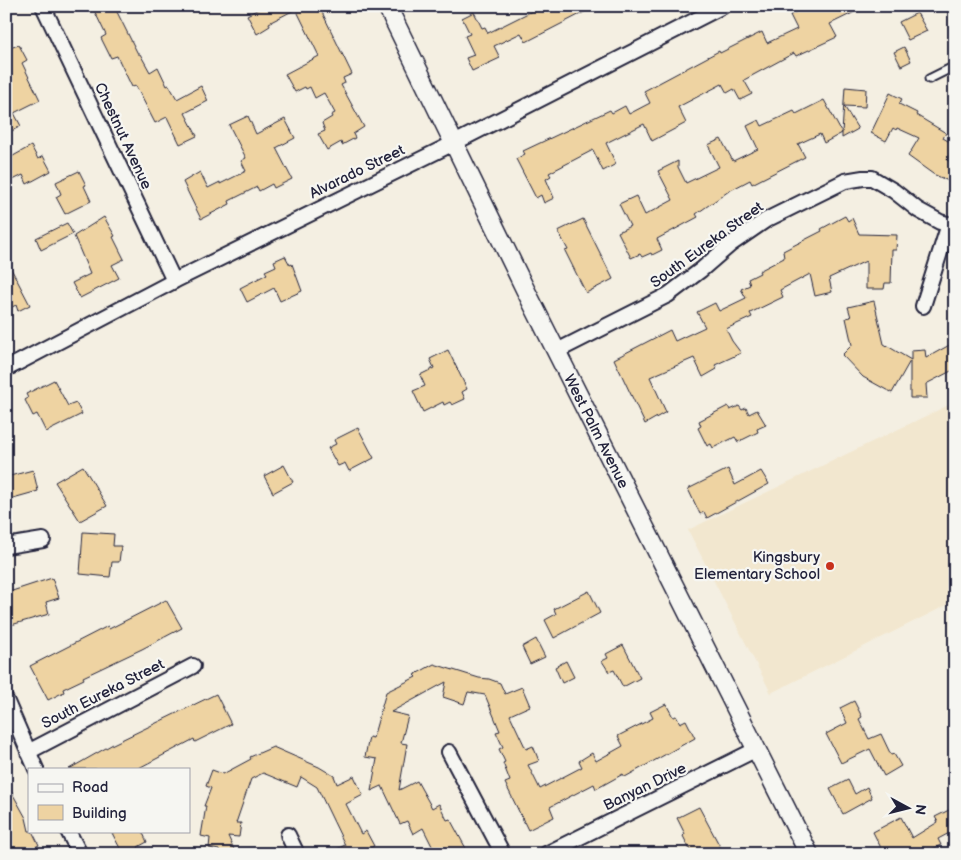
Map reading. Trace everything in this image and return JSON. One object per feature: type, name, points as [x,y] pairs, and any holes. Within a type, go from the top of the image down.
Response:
[{"type":"street","name":"Chestnut Avenue","points":[[43,6],[174,281]]},
{"type":"street","name":"West Palm Avenue","points":[[386,6],[525,289],[809,854]]},
{"type":"street","name":"Alvarado Street","points":[[6,369],[174,281],[454,143],[723,6]]},
{"type":"street","name":"South Eureka Street","points":[[557,351],[668,295],[731,244],[766,220],[845,182],[872,178],[881,182],[918,210],[940,222],[952,225]]},
{"type":"street","points":[[923,306],[952,225]]},
{"type":"street","points":[[6,546],[43,540]]},
{"type":"street","name":"South Eureka Street","points":[[28,752],[193,666]]},
{"type":"street","points":[[6,700],[36,768]]},
{"type":"street","name":"Banyan Drive","points":[[546,854],[757,749]]},
{"type":"street","points":[[449,752],[503,854]]},
{"type":"street","points":[[69,832],[80,854]]},
{"type":"street","points":[[288,835],[298,854]]},
{"type":"lane","points":[[929,80],[955,66]]},
{"type":"shaded area","name":"Kingsbury Elementary School","points":[[955,402],[955,601],[771,693],[688,530]]},
{"type":"building","points":[[92,6],[114,6],[138,54],[140,54],[150,72],[158,67],[167,86],[169,85],[177,99],[201,86],[208,101],[185,113],[197,136],[180,144],[167,117],[155,123],[136,86],[132,87],[117,56],[111,58],[101,38],[106,35]]},
{"type":"building","points":[[264,6],[319,6],[352,74],[343,78],[345,83],[341,85],[364,127],[353,134],[355,138],[342,145],[341,142],[327,150],[318,134],[325,131],[322,123],[335,113],[324,93],[315,98],[310,87],[306,89],[305,87],[295,92],[285,74],[319,56],[296,9],[269,23],[270,26],[257,34],[247,15]]},
{"type":"building","points":[[529,6],[596,6],[526,42],[521,33],[494,46],[500,58],[472,71],[466,58],[474,55],[465,36],[470,34],[462,18],[474,12],[482,28],[485,27],[488,33],[532,11]]},
{"type":"building","points":[[807,6],[867,6],[830,24],[837,37],[796,56],[794,53],[744,80],[752,94],[740,100],[734,89],[727,93],[722,84],[678,107],[686,123],[652,141],[644,124],[606,143],[616,164],[603,171],[593,150],[549,173],[551,176],[546,179],[554,198],[544,203],[541,195],[536,198],[516,159],[525,154],[523,151],[610,110],[612,113],[625,106],[629,114],[650,103],[644,91],[719,51],[720,53],[762,32],[767,43],[797,29],[790,15]]},
{"type":"building","points":[[917,13],[927,31],[908,40],[899,22]]},
{"type":"building","points":[[19,45],[27,60],[22,63],[40,100],[14,113],[21,126],[6,134],[6,49]]},
{"type":"building","points":[[904,47],[911,61],[901,66],[894,52]]},
{"type":"building","points":[[845,87],[866,89],[865,107],[844,106],[858,129],[842,138]]},
{"type":"building","points":[[890,93],[902,99],[899,104],[917,113],[916,115],[946,133],[943,138],[955,145],[947,160],[955,164],[955,184],[933,174],[908,156],[919,138],[897,128],[896,130],[893,128],[886,141],[871,133]]},
{"type":"building","points":[[824,100],[842,133],[824,143],[820,134],[798,144],[805,157],[752,184],[750,180],[729,191],[696,214],[698,217],[657,239],[662,250],[652,255],[651,253],[642,257],[640,254],[631,258],[618,232],[630,226],[619,204],[636,196],[645,215],[673,200],[658,171],[678,161],[678,167],[686,183],[719,167],[708,145],[721,139],[733,161],[758,149],[747,126],[759,120],[762,126],[794,111],[796,114]]},
{"type":"building","points":[[248,116],[256,134],[285,119],[295,138],[276,148],[292,179],[274,188],[272,184],[259,191],[257,187],[229,201],[230,204],[201,219],[183,182],[200,172],[208,188],[246,171],[241,161],[246,158],[229,125]]},
{"type":"building","points":[[31,146],[38,159],[43,156],[51,171],[27,184],[23,175],[13,180],[11,176],[6,178],[6,160]]},
{"type":"building","points":[[79,171],[91,201],[65,214],[56,197],[61,194],[56,182]]},
{"type":"building","points":[[845,216],[848,221],[852,218],[859,234],[897,235],[896,250],[892,250],[891,283],[885,283],[884,289],[866,289],[866,261],[829,278],[832,292],[815,296],[810,274],[780,290],[783,297],[750,313],[752,317],[726,329],[741,353],[715,365],[717,369],[703,377],[694,358],[650,377],[666,412],[645,424],[614,359],[670,330],[675,341],[705,327],[697,312],[715,303],[719,311],[746,298],[741,289],[750,285],[748,279],[784,258],[783,251],[822,231],[821,229]]},
{"type":"building","points":[[104,217],[115,236],[113,237],[124,259],[112,265],[119,278],[80,298],[72,283],[90,274],[74,236]]},
{"type":"building","points":[[583,219],[613,279],[586,293],[565,251],[568,250],[558,231]]},
{"type":"building","points":[[67,223],[73,234],[41,250],[36,238]]},
{"type":"building","points":[[285,256],[290,265],[292,264],[302,291],[280,301],[274,288],[247,302],[240,288],[267,274],[265,271],[276,266],[274,261]]},
{"type":"building","points":[[6,259],[30,305],[18,311],[16,305],[6,310]]},
{"type":"building","points":[[874,301],[884,344],[911,360],[911,351],[925,350],[926,358],[955,342],[955,369],[926,384],[927,398],[910,398],[910,361],[892,393],[863,377],[842,355],[852,345],[846,318],[851,317],[848,307]]},
{"type":"building","points":[[448,350],[467,389],[462,392],[465,399],[452,405],[450,402],[444,405],[443,402],[423,412],[413,391],[425,386],[420,375],[434,368],[430,359]]},
{"type":"building","points":[[54,380],[68,406],[76,403],[82,414],[46,432],[37,414],[33,416],[25,400],[28,398],[26,394]]},
{"type":"building","points":[[728,406],[730,410],[739,406],[742,410],[746,408],[749,414],[757,410],[766,425],[757,429],[758,432],[738,442],[735,437],[713,448],[711,444],[707,446],[698,428],[701,426],[699,421]]},
{"type":"building","points":[[358,428],[374,458],[349,471],[345,463],[338,466],[328,448],[336,444],[334,440]]},
{"type":"building","points":[[284,465],[293,482],[273,493],[264,476]]},
{"type":"building","points":[[83,466],[107,506],[80,521],[55,482]]},
{"type":"building","points":[[728,469],[735,485],[761,471],[769,484],[707,518],[704,512],[700,514],[688,489]]},
{"type":"building","points":[[33,470],[38,491],[6,500],[6,477]]},
{"type":"building","points":[[83,532],[114,534],[113,546],[121,546],[119,562],[112,562],[110,577],[80,574]]},
{"type":"building","points":[[52,578],[59,598],[46,602],[49,614],[11,625],[6,611],[6,593]]},
{"type":"building","points":[[589,591],[600,613],[554,638],[545,620],[556,614],[554,609]]},
{"type":"building","points":[[166,600],[182,628],[83,677],[84,679],[63,689],[64,692],[48,700],[30,666],[108,626],[109,629]]},
{"type":"building","points":[[536,639],[545,657],[530,664],[522,647]]},
{"type":"building","points":[[623,645],[640,678],[623,687],[614,670],[609,672],[602,661],[608,658],[606,654]]},
{"type":"building","points":[[566,661],[574,677],[562,683],[555,667]]},
{"type":"building","points":[[434,664],[500,683],[505,694],[522,687],[530,706],[510,715],[526,749],[533,746],[539,761],[528,765],[540,789],[582,767],[579,761],[592,753],[596,761],[623,746],[618,736],[653,718],[650,712],[666,704],[673,717],[676,716],[680,723],[686,720],[695,738],[625,777],[623,774],[596,789],[594,784],[550,807],[554,817],[528,830],[505,783],[510,781],[499,749],[503,747],[496,732],[500,731],[485,695],[468,692],[464,704],[443,697],[446,682],[391,712],[408,716],[401,743],[407,744],[399,790],[417,781],[432,808],[439,804],[447,820],[450,819],[469,854],[436,854],[423,828],[413,834],[407,821],[400,824],[382,786],[371,791],[377,759],[365,757],[369,737],[373,738],[386,692],[416,677],[414,675]]},
{"type":"building","points":[[216,694],[231,724],[195,742],[194,739],[139,768],[71,768],[113,744]]},
{"type":"building","points":[[854,701],[862,717],[859,719],[869,739],[881,734],[891,755],[894,754],[901,766],[884,776],[870,749],[841,763],[826,734],[847,723],[840,708]]},
{"type":"building","points":[[273,747],[319,767],[334,776],[337,784],[354,776],[363,795],[346,804],[361,834],[366,831],[374,846],[359,854],[327,854],[345,845],[317,787],[301,777],[297,787],[263,773],[251,779],[236,823],[241,823],[239,837],[228,836],[236,854],[220,854],[219,850],[209,848],[210,838],[201,836],[206,806],[204,806],[211,788],[206,786],[212,770],[223,774],[251,759],[250,757]]},
{"type":"building","points":[[848,780],[855,794],[867,787],[872,798],[843,814],[830,789]]},
{"type":"building","points":[[6,782],[26,818],[28,832],[32,832],[39,845],[23,854],[10,854],[6,847]]},
{"type":"building","points":[[699,807],[724,854],[692,854],[677,818]]},
{"type":"building","points":[[955,807],[955,830],[938,839],[941,845],[932,849],[934,854],[884,854],[873,832],[901,817],[912,838],[938,822],[935,817]]},
{"type":"building","points":[[112,832],[142,832],[147,842],[138,847],[142,854],[123,854]]},
{"type":"place","name":"Kingsbury Elementary School","points":[[830,566]]}]
